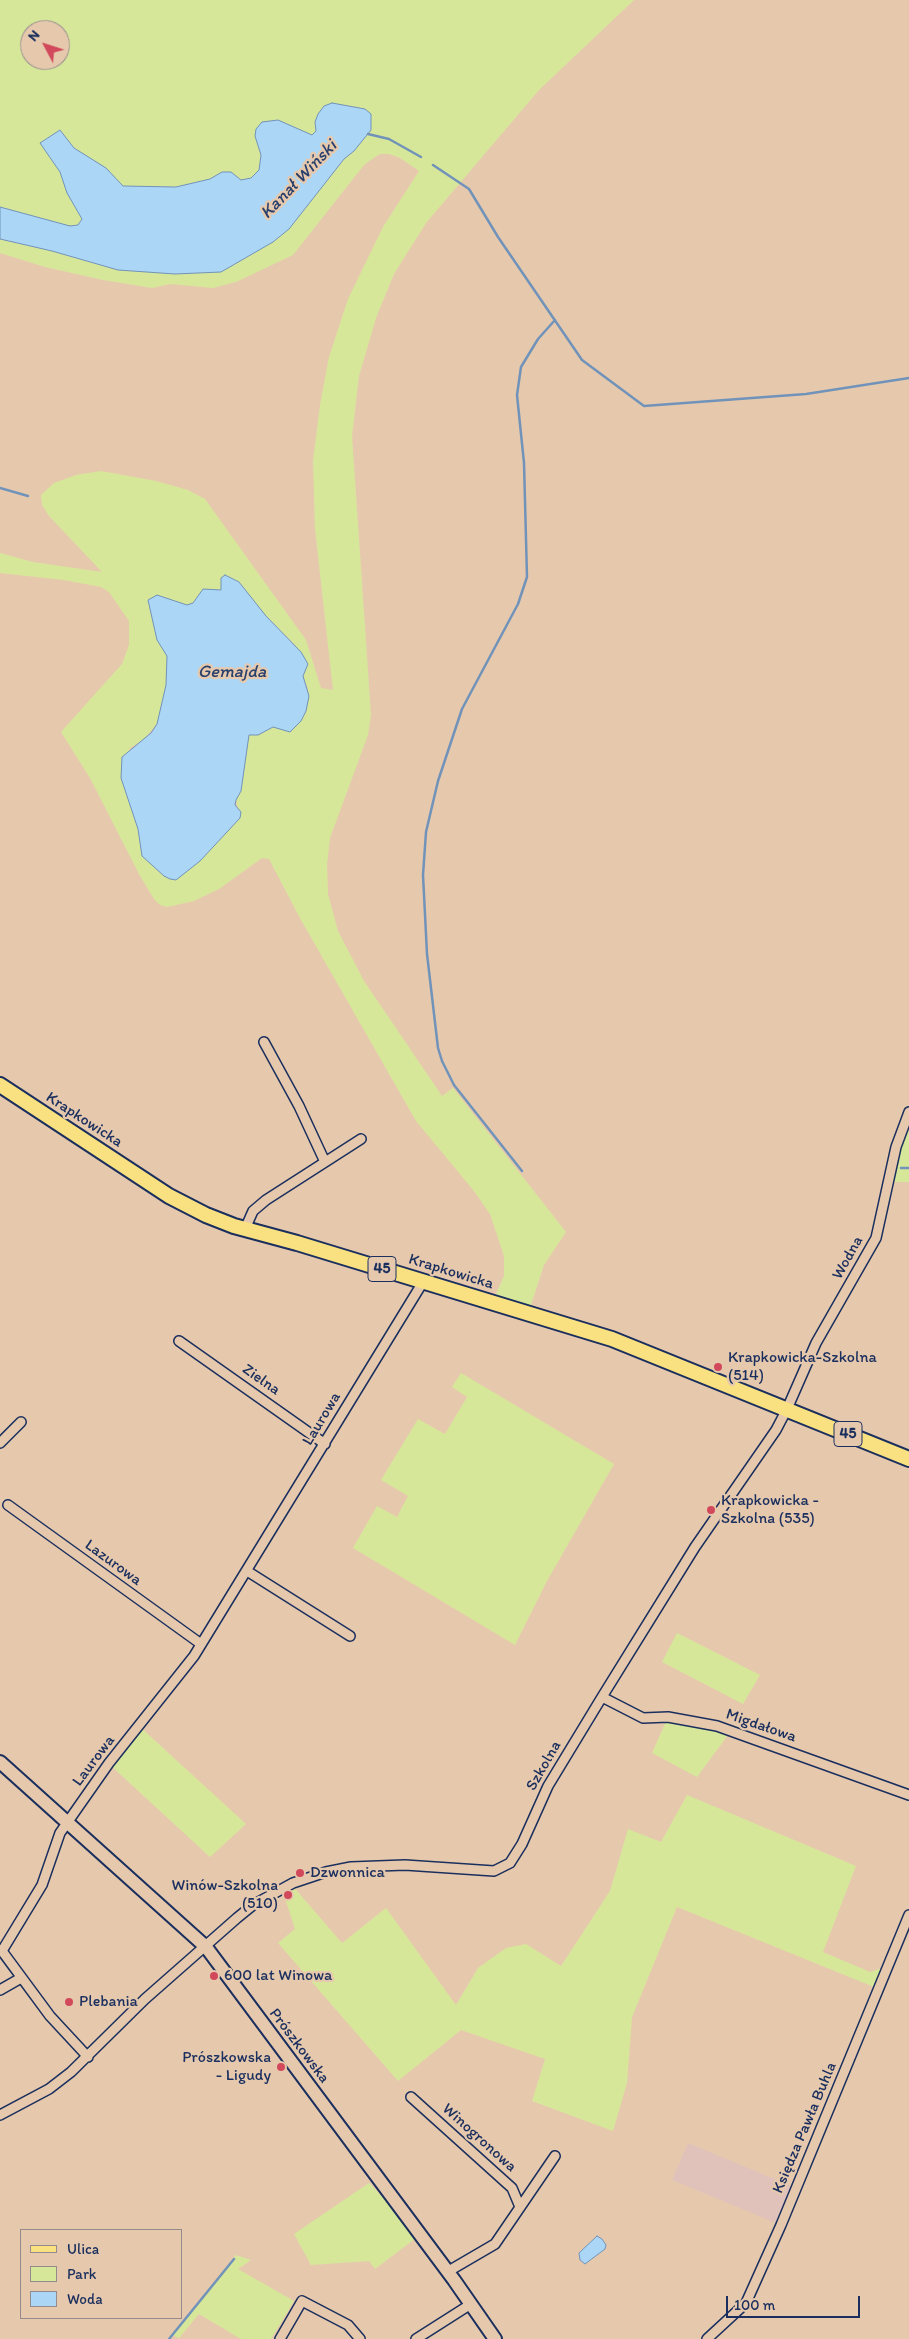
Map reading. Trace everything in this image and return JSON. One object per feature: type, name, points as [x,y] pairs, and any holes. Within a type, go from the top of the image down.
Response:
[{"type":"main road","name":"Krapkowicka","points":[[0,1086],[169,1196],[206,1215],[245,1229],[612,1339],[787,1408],[909,1459]]},
{"type":"main road","name":"Prószkowska","points":[[0,1762],[68,1821],[206,1947],[448,2272],[495,2339]]},
{"type":"street","points":[[264,1042],[325,1162]]},
{"type":"street","name":"Wodna","points":[[787,1408],[816,1343],[876,1238],[896,1147],[909,1112]]},
{"type":"street","points":[[245,1229],[253,1212],[361,1139]]},
{"type":"street","name":"Laurowa","points":[[21,1978],[2,1951],[42,1885],[58,1836],[201,1644],[423,1282]]},
{"type":"street","name":"Zielna","points":[[179,1341],[325,1444]]},
{"type":"street","name":"Szkolna","points":[[206,1947],[253,1905],[293,1883],[326,1872],[351,1867],[405,1865],[476,1871],[505,1867],[516,1855],[548,1786],[602,1697],[695,1546],[776,1430],[787,1408]]},
{"type":"street","points":[[0,1443],[21,1422]]},
{"type":"street","name":"Lazurowa","points":[[8,1505],[201,1644]]},
{"type":"street","points":[[247,1571],[350,1636]]},
{"type":"street","name":"Migdałowa","points":[[602,1697],[643,1718],[668,1717],[717,1726],[909,1795]]},
{"type":"street","name":"Księdza Pawła Buhla","points":[[707,2339],[746,2304],[909,1916]]},
{"type":"street","points":[[0,2115],[49,2089],[88,2057],[145,2000],[206,1947]]},
{"type":"street","points":[[0,1990],[21,1978],[50,2016],[88,2057]]},
{"type":"street","name":"Winogronowa","points":[[411,2097],[512,2188],[520,2207]]},
{"type":"street","points":[[448,2272],[495,2244],[555,2156]]},
{"type":"street","points":[[280,2339],[302,2301],[348,2325],[360,2339]]},
{"type":"street","points":[[416,2339],[471,2304]]},
{"type":"shaded area","points":[[688,2143],[796,2188],[781,2225],[672,2180]]},
{"type":"green space","points":[[0,0],[634,0],[539,90],[426,223],[394,274],[376,318],[359,376],[352,436],[371,715],[368,735],[330,838],[327,865],[328,894],[338,931],[364,981],[442,1096],[453,1088],[566,1232],[544,1265],[528,1314],[492,1303],[504,1276],[504,1256],[490,1214],[474,1191],[416,1121],[301,920],[269,859],[262,858],[219,889],[194,901],[167,907],[160,905],[154,899],[139,874],[90,778],[61,732],[122,664],[129,645],[129,621],[109,592],[101,587],[64,580],[0,573],[0,553],[33,562],[102,572],[49,516],[42,505],[41,495],[54,483],[76,475],[101,471],[156,481],[188,490],[205,499],[306,640],[321,688],[333,690],[315,529],[313,461],[320,405],[329,357],[348,299],[383,227],[419,171],[400,158],[389,154],[380,154],[364,165],[293,255],[236,282],[213,288],[170,284],[152,288],[103,280],[45,267],[0,253],[0,239],[52,251],[118,270],[175,274],[221,272],[289,229],[344,159],[354,151],[371,130],[365,109],[332,103],[315,122],[316,132],[312,135],[291,127],[255,136],[261,155],[259,170],[251,178],[241,180],[231,172],[222,172],[210,179],[176,187],[123,186],[95,162],[74,148],[60,130],[41,143],[60,172],[67,193],[82,219],[78,225],[70,226],[0,207]],"holes":[[[221,581],[239,582],[266,616],[295,645],[308,664],[303,676],[308,689],[306,711],[296,727],[273,727],[259,735],[249,735],[241,791],[236,800],[240,818],[200,861],[139,838],[138,829],[121,778],[130,748],[143,740],[157,724],[166,685],[167,656],[157,640],[148,600],[172,600],[187,605],[193,603],[203,589],[221,590]]]},
{"type":"green space","points":[[909,1112],[909,1182],[888,1182]]},
{"type":"green space","points":[[461,1373],[614,1464],[547,1581],[515,1645],[353,1548],[377,1506],[397,1517],[408,1496],[381,1480],[418,1419],[445,1434],[467,1397],[452,1387]]},
{"type":"green space","points":[[677,1633],[760,1675],[743,1704],[662,1662]]},
{"type":"green space","points":[[668,1717],[731,1731],[697,1777],[652,1753]]},
{"type":"green space","points":[[139,1726],[246,1824],[210,1857],[109,1764]]},
{"type":"green space","points":[[687,1795],[856,1866],[823,1952],[870,1972],[888,1966],[879,1989],[677,1907],[632,2017],[627,2083],[613,2131],[532,2101],[545,2059],[461,2030],[398,2081],[278,1943],[295,1929],[282,1889],[291,1884],[342,1943],[386,1908],[456,2005],[478,1968],[506,1948],[526,1944],[561,1966],[610,1891],[628,1829],[661,1842]]},
{"type":"green space","points":[[369,2183],[420,2235],[375,2269],[369,2261],[311,2265],[294,2234]]},
{"type":"green space","points":[[236,2255],[251,2260],[238,2269],[294,2301],[271,2339],[241,2339],[199,2314],[179,2338],[172,2335]]},
{"type":"water","name":"Kanał Wiński","points":[[332,103],[365,109],[371,114],[371,130],[354,151],[344,159],[289,229],[273,242],[221,272],[175,274],[118,270],[52,251],[0,239],[0,207],[70,226],[78,225],[82,219],[67,193],[60,172],[40,143],[60,130],[74,148],[106,168],[123,186],[176,187],[210,179],[222,172],[231,172],[241,180],[251,178],[259,170],[261,155],[255,136],[256,129],[262,122],[278,120],[312,135],[316,131],[315,122],[318,114],[324,106]]},
{"type":"water","name":"Gemajda","points":[[225,575],[239,582],[266,616],[301,652],[308,664],[303,676],[309,696],[306,711],[301,721],[290,732],[273,727],[258,735],[249,735],[241,791],[235,805],[241,812],[240,818],[200,861],[176,880],[170,879],[142,856],[138,829],[121,778],[122,757],[151,733],[157,724],[166,685],[167,656],[157,640],[148,600],[157,595],[187,605],[193,603],[203,589],[221,590],[221,578]]},
{"type":"water","points":[[597,2236],[606,2245],[605,2249],[585,2264],[580,2260],[579,2253]]},
{"type":"waterway","points":[[368,134],[389,139],[421,157]]},
{"type":"waterway","points":[[433,165],[469,189],[498,237],[582,360],[644,406],[806,394],[909,378]]},
{"type":"waterway","points":[[522,1171],[454,1085],[442,1061],[438,1048],[427,954],[423,875],[426,832],[438,781],[462,709],[518,604],[527,577],[524,463],[517,395],[521,367],[538,339],[555,320]]},
{"type":"waterway","points":[[0,488],[28,496]]},
{"type":"waterway","points":[[901,1168],[909,1168]]},
{"type":"waterway","points":[[169,2339],[234,2259]]},
{"type":"place","name":"Krapkowicka-Szkolna (514)","points":[[718,1367]]},
{"type":"place","name":"Krapkowicka - Szkolna (535)","points":[[711,1510]]},
{"type":"place","name":"Dzwonnica","points":[[300,1873]]},
{"type":"place","name":"Winów-Szkolna (510)","points":[[288,1895]]},
{"type":"place","name":"600 lat Winowa","points":[[214,1976]]},
{"type":"place","name":"Plebania","points":[[69,2002]]},
{"type":"place","name":"Prószkowska - Ligudy","points":[[281,2067]]}]
